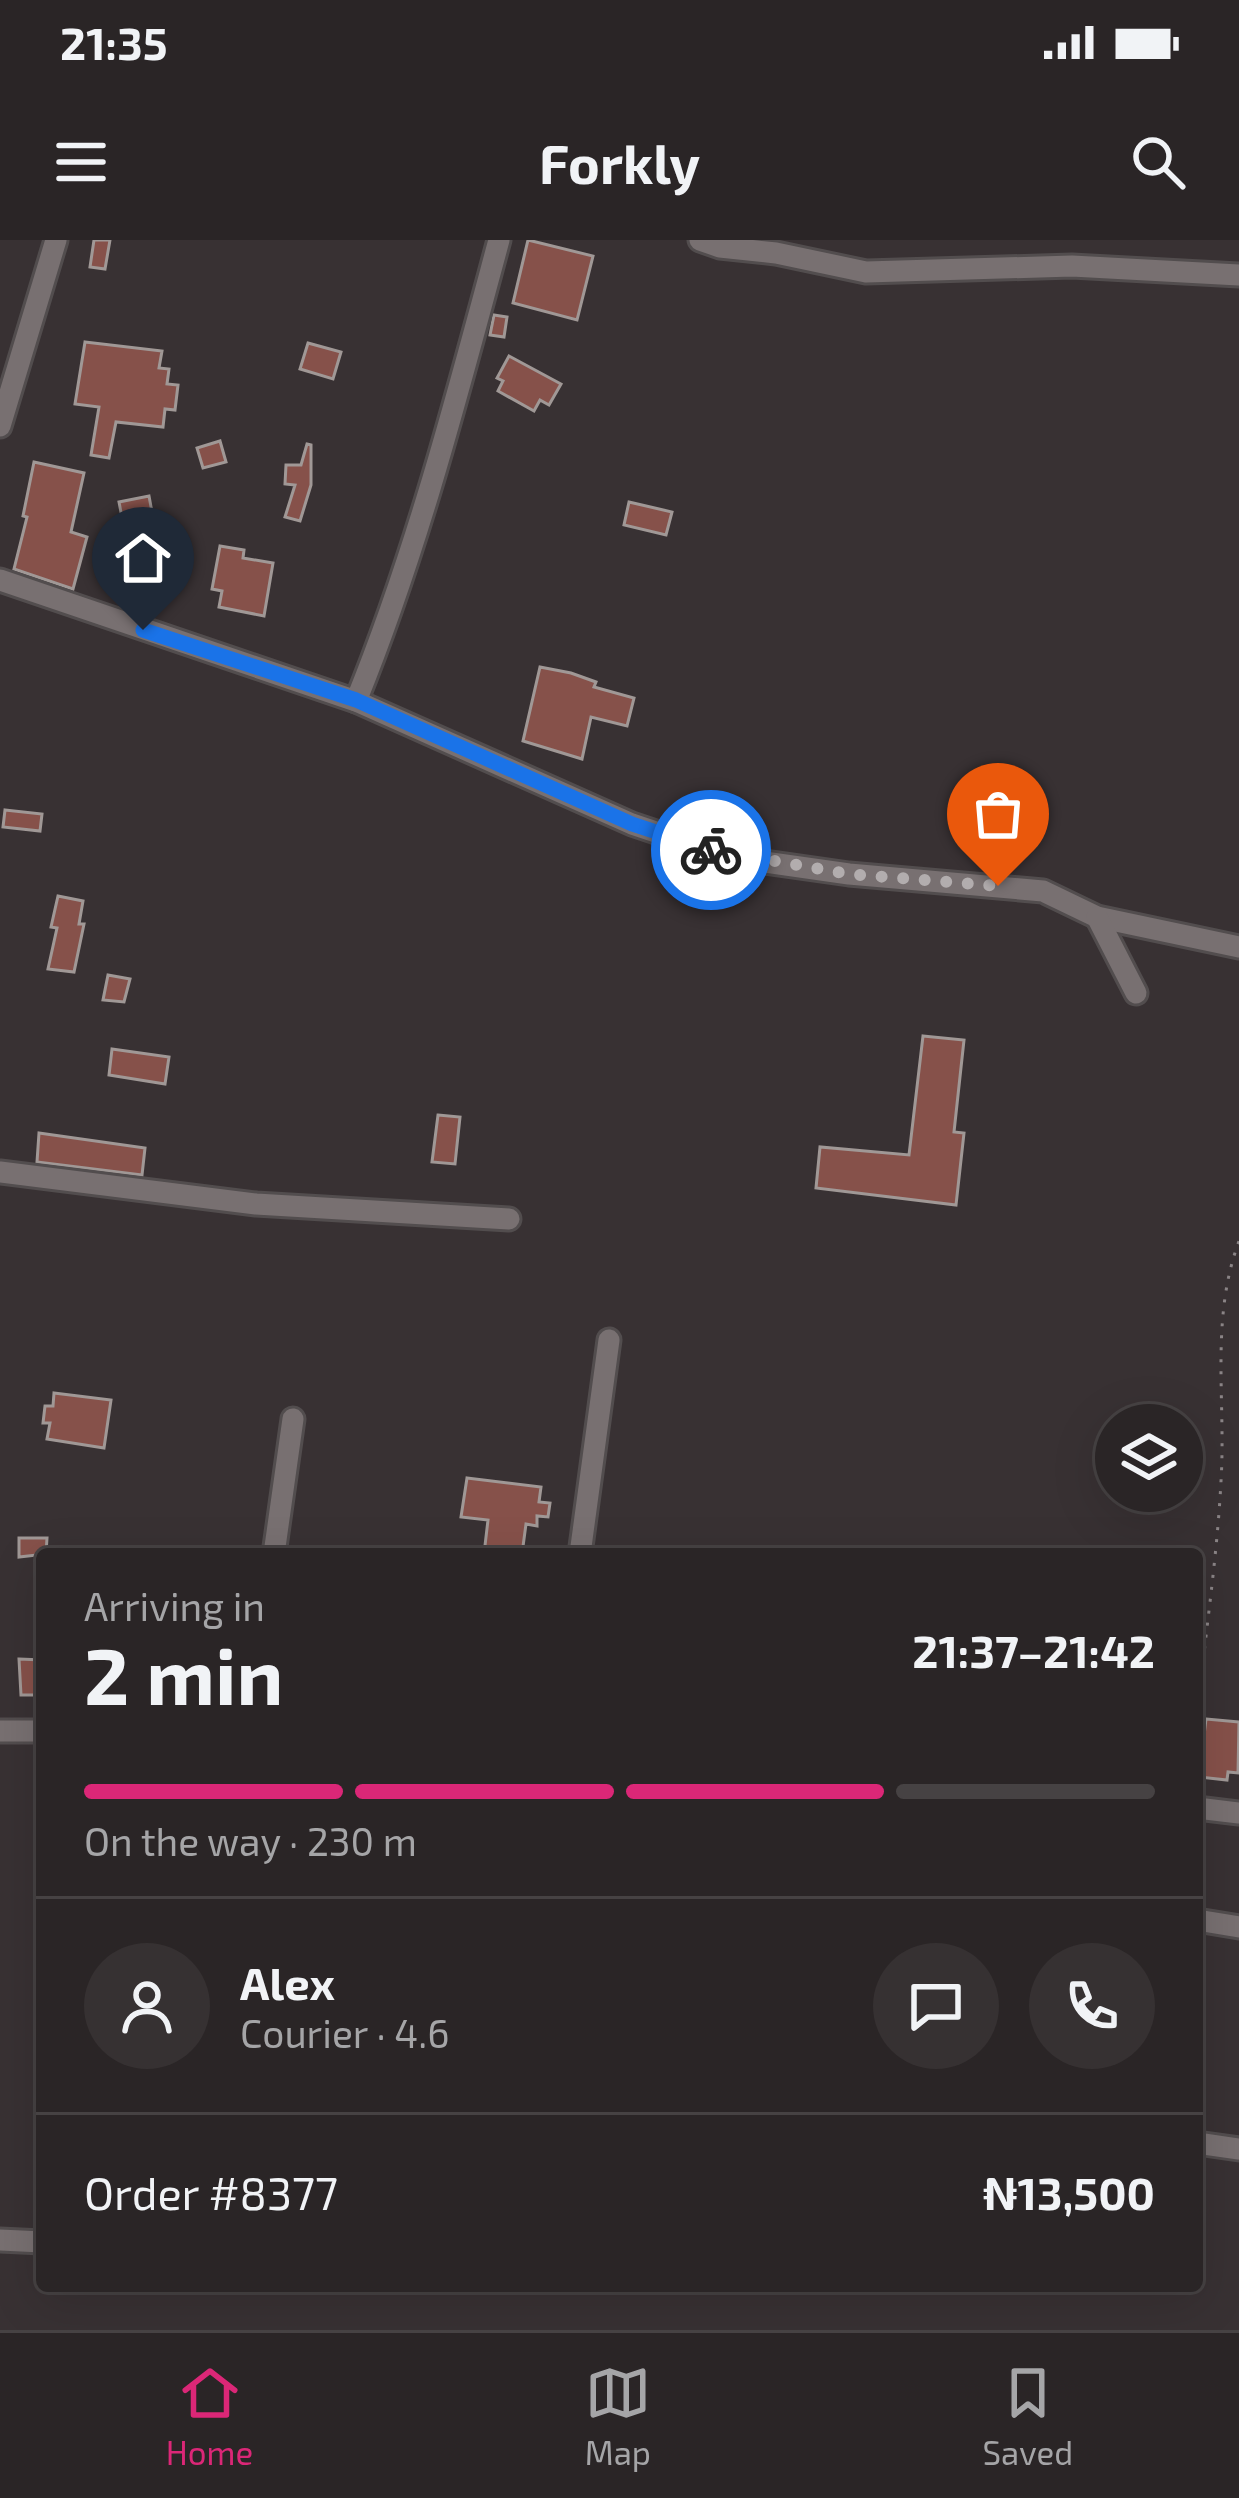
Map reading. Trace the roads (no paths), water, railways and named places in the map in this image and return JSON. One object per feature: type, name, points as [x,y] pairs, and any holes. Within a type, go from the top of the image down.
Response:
[{"type":"street","points":[[0,425],[56,240]]},
{"type":"street","points":[[356,700],[385,631],[438,467],[499,240]]},
{"type":"street","points":[[700,240],[866,272],[1072,266],[1239,275]]},
{"type":"street","points":[[0,580],[356,700],[632,824],[730,856],[849,874],[1043,891],[1096,917],[1239,947]]},
{"type":"street","points":[[1096,917],[1136,993]]},
{"type":"street","points":[[0,1172],[256,1204],[509,1220]]},
{"type":"street","points":[[581,1548],[609,1340]]},
{"type":"street","points":[[275,1548],[292,1419]]},
{"type":"street","points":[[0,1731],[36,1731]]},
{"type":"street","points":[[1203,1809],[1239,1813]]},
{"type":"street","points":[[1203,1921],[1239,1927]]},
{"type":"street","points":[[1203,2144],[1239,2150]]},
{"type":"street","points":[[0,2240],[36,2242]]}]
